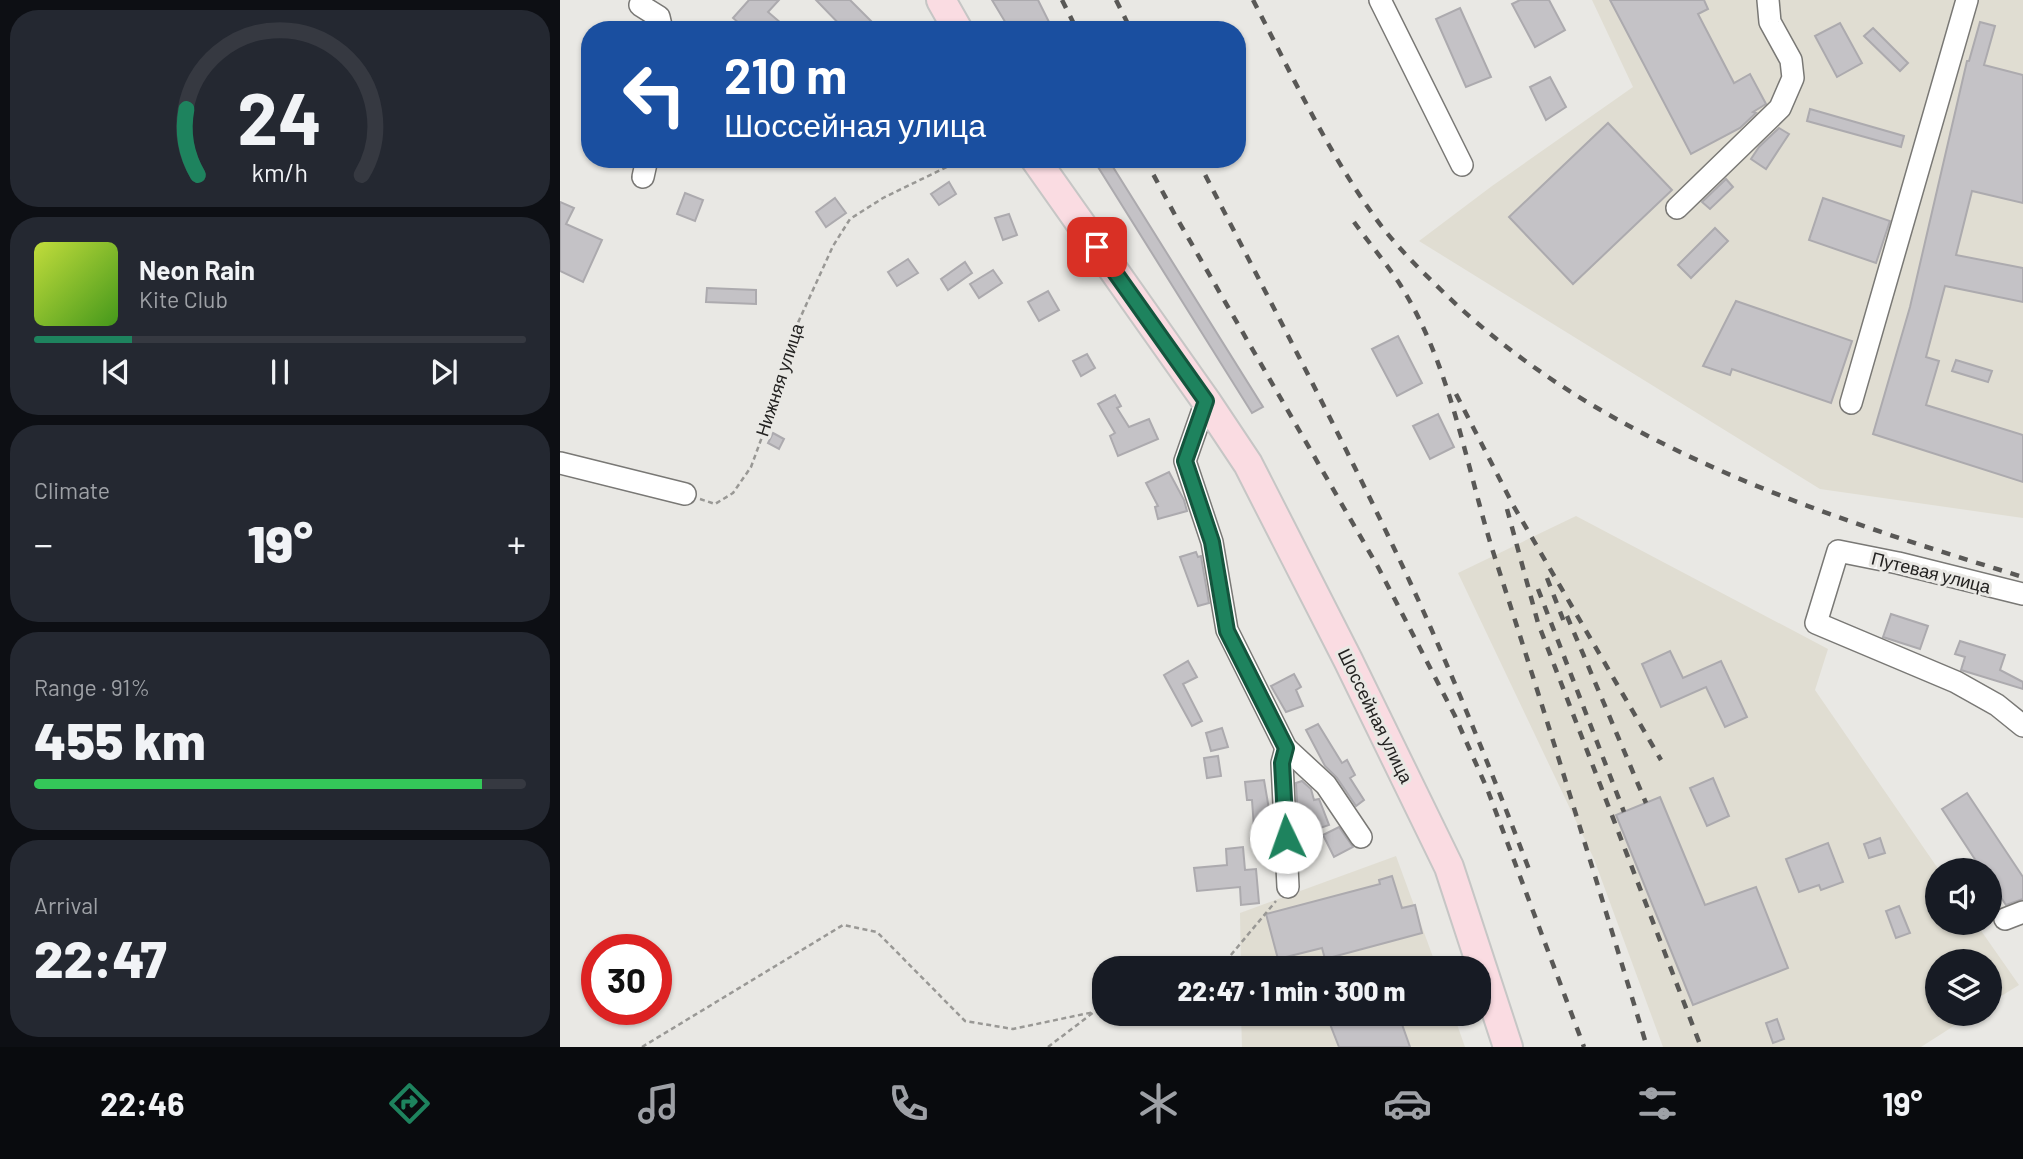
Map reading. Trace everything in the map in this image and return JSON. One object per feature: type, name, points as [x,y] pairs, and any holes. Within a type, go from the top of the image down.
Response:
[{"type":"main road","points":[[941,0],[953,21]]},
{"type":"main road","name":"Шоссейная улица","points":[[1041,168],[1248,464],[1449,867],[1508,1047]]},
{"type":"street","points":[[642,0],[640,5],[660,21]]},
{"type":"street","points":[[1380,0],[1462,165]]},
{"type":"street","points":[[1677,208],[1780,108],[1793,78],[1791,60],[1770,22],[1768,0]]},
{"type":"street","points":[[1851,403],[1967,0]]},
{"type":"street","points":[[1206,401],[1185,461],[1212,542],[1227,631],[1286,748],[1326,785],[1361,837]]},
{"type":"street","points":[[560,463],[685,494]]},
{"type":"street","name":"Путевая улица","points":[[2023,594],[1838,551],[1816,623],[1956,682],[1997,705],[2023,726]]},
{"type":"street","points":[[1286,748],[1282,763],[1288,887]]},
{"type":"path","name":"Нижняя улица","points":[[685,494],[716,504],[733,494],[751,467],[777,396],[791,338],[833,246],[850,219],[883,198],[945,168]]},
{"type":"path","points":[[1230,956],[1288,887]]},
{"type":"path","points":[[642,1047],[843,925],[877,932],[965,1021],[1013,1029],[1092,1012]]},
{"type":"path","points":[[1048,1047],[1092,1014]]},
{"type":"shaded area","points":[[1592,0],[2023,0],[2023,518],[1820,489],[1419,241],[1633,87]]},
{"type":"shaded area","points":[[1576,516],[1828,649],[1815,690],[1931,858],[1925,858],[1925,935],[1984,935],[1994,949],[1925,949],[1925,1026],[1954,1026],[1921,1047],[1663,1047],[1594,859],[1458,573]]},
{"type":"shaded area","points":[[1396,856],[1433,956],[1241,956],[1240,913]]},
{"type":"shaded area","points":[[2002,961],[2019,985],[2002,996]]},
{"type":"shaded area","points":[[1241,1026],[1458,1026],[1465,1047],[1242,1047]]},
{"type":"building","points":[[749,0],[779,0],[768,12],[778,21],[736,21],[733,18]]},
{"type":"building","points":[[816,0],[850,0],[871,21],[836,21]]},
{"type":"building","points":[[992,0],[1038,0],[1048,21],[1005,21]]},
{"type":"building","points":[[1520,0],[1549,0],[1565,30],[1535,47],[1512,4]]},
{"type":"building","points":[[1610,0],[1704,0],[1708,9],[1698,14],[1734,83],[1750,74],[1766,104],[1753,112],[1756,113],[1740,128],[1691,154]]},
{"type":"building","points":[[1460,8],[1491,77],[1466,87],[1436,19]]},
{"type":"building","points":[[1980,22],[1995,26],[1984,65],[2023,75],[2023,203],[1972,191],[1956,255],[2023,268],[2023,302],[1945,286],[1926,357],[1939,361],[1926,405],[2023,435],[2023,482],[1873,434],[1910,307],[1967,61]]},
{"type":"building","points":[[1840,23],[1862,63],[1837,77],[1815,36]]},
{"type":"building","points":[[1873,28],[1908,63],[1900,71],[1864,36]]},
{"type":"building","points":[[1550,77],[1566,107],[1546,120],[1530,87]]},
{"type":"building","points":[[1810,109],[1904,136],[1901,147],[1807,121]]},
{"type":"building","points":[[1608,123],[1672,190],[1573,284],[1509,217]]},
{"type":"building","points":[[1779,128],[1789,134],[1766,169],[1751,159],[1759,147]]},
{"type":"building","points":[[1099,168],[1114,168],[1263,407],[1252,413]]},
{"type":"building","points":[[1726,179],[1733,187],[1710,209],[1702,202]]},
{"type":"building","points":[[949,182],[956,194],[939,205],[931,194]]},
{"type":"building","points":[[685,193],[703,200],[695,221],[677,214]]},
{"type":"building","points":[[835,198],[846,213],[826,227],[816,212]]},
{"type":"building","points":[[1823,198],[1890,221],[1876,263],[1809,240]]},
{"type":"building","points":[[560,202],[574,208],[566,224],[602,240],[583,282],[560,271]]},
{"type":"building","points":[[1009,214],[1017,235],[1003,240],[995,218]]},
{"type":"building","points":[[1715,228],[1728,241],[1691,278],[1678,265]]},
{"type":"building","points":[[908,259],[918,273],[897,286],[888,272]]},
{"type":"building","points":[[965,262],[972,273],[948,290],[941,279]]},
{"type":"building","points":[[993,270],[1002,283],[979,298],[970,284]]},
{"type":"building","points":[[707,288],[756,290],[756,304],[706,302]]},
{"type":"building","points":[[1048,291],[1059,310],[1039,321],[1028,302]]},
{"type":"building","points":[[1736,301],[1852,341],[1831,403],[1732,369],[1730,375],[1703,366]]},
{"type":"building","points":[[1398,336],[1422,383],[1397,396],[1372,349]]},
{"type":"building","points":[[1087,354],[1095,368],[1081,376],[1073,361]]},
{"type":"building","points":[[1956,360],[1992,371],[1988,382],[1952,371]]},
{"type":"building","points":[[1115,395],[1121,406],[1117,408],[1129,427],[1149,419],[1158,439],[1118,456],[1110,436],[1115,433],[1098,404]]},
{"type":"building","points":[[1438,414],[1454,447],[1430,459],[1413,426]]},
{"type":"building","points":[[773,433],[784,439],[779,449],[768,443]]},
{"type":"building","points":[[1169,472],[1187,511],[1158,519],[1155,507],[1158,506],[1146,483]]},
{"type":"building","points":[[1196,552],[1198,557],[1201,556],[1209,603],[1198,606],[1180,557]]},
{"type":"building","points":[[1891,614],[1928,626],[1920,649],[1883,637]]},
{"type":"building","points":[[1960,641],[2005,655],[2000,670],[2023,682],[2023,689],[1961,670],[1965,657],[1955,654]]},
{"type":"building","points":[[1670,651],[1683,678],[1721,661],[1747,717],[1725,727],[1706,687],[1661,707],[1642,664]]},
{"type":"building","points":[[1188,661],[1197,677],[1183,684],[1202,721],[1192,726],[1164,675]]},
{"type":"building","points":[[1294,674],[1301,687],[1296,690],[1303,706],[1286,712],[1271,686]]},
{"type":"building","points":[[1318,724],[1342,763],[1347,760],[1355,775],[1350,778],[1364,800],[1356,806],[1337,778],[1325,766],[1306,730]]},
{"type":"building","points":[[1222,728],[1228,747],[1211,751],[1206,733]]},
{"type":"building","points":[[1218,756],[1221,776],[1207,778],[1204,758]]},
{"type":"building","points":[[1713,778],[1729,816],[1707,826],[1690,788]]},
{"type":"building","points":[[1264,780],[1272,827],[1254,828],[1252,800],[1247,800],[1245,782]]},
{"type":"building","points":[[1302,781],[1311,789],[1314,800],[1319,799],[1329,825],[1303,834],[1298,820],[1296,783]]},
{"type":"building","points":[[1967,793],[2023,877],[2023,899],[2006,905],[2002,899],[2002,858],[1974,858],[1942,809]]},
{"type":"building","points":[[1660,797],[1705,905],[1756,887],[1788,968],[1693,1005],[1616,815]]},
{"type":"building","points":[[1339,827],[1353,847],[1334,857],[1323,835]]},
{"type":"building","points":[[1880,838],[1885,853],[1869,858],[1864,844]]},
{"type":"building","points":[[1828,843],[1843,882],[1821,890],[1819,885],[1799,892],[1786,859]]},
{"type":"building","points":[[1243,847],[1245,870],[1256,869],[1259,903],[1241,905],[1240,887],[1197,891],[1194,868],[1227,865],[1226,849]]},
{"type":"building","points":[[1392,876],[1402,908],[1415,905],[1422,933],[1336,956],[1324,956],[1322,948],[1290,956],[1277,956],[1266,914],[1380,884],[1379,880]]},
{"type":"building","points":[[1899,906],[1910,933],[1896,938],[1886,911]]},
{"type":"building","points":[[1777,1019],[1784,1039],[1773,1043],[1766,1023]]},
{"type":"building","points":[[1331,1026],[1403,1026],[1410,1047],[1339,1047]]},
{"type":"railway","points":[[1062,0],[1072,21]]},
{"type":"railway","points":[[1116,0],[1126,21]]},
{"type":"railway","points":[[1253,0],[1325,137],[1374,216],[1418,267],[1496,339],[1563,387],[1635,429],[1709,466],[1786,498],[1865,526],[2023,577]]},
{"type":"railway","points":[[1150,168],[1378,567],[1455,716],[1488,791],[1584,1047]]},
{"type":"railway","points":[[1202,168],[1346,449],[1412,586],[1465,708],[1530,872]]},
{"type":"railway","points":[[1354,222],[1401,286],[1434,351],[1457,420],[1485,526],[1647,1047]]},
{"type":"railway","points":[[1456,394],[1513,505],[1661,760]]},
{"type":"railway","points":[[1507,509],[1538,623],[1701,1047]]},
{"type":"railway","points":[[1547,578],[1566,627]]},
{"type":"railway","points":[[1538,589],[1624,812]]},
{"type":"railway","points":[[1567,616],[1646,803]]},
{"type":"route","points":[[1097,247],[1206,401],[1185,461],[1212,542],[1227,631],[1286,748],[1282,763],[1286,837]]}]
